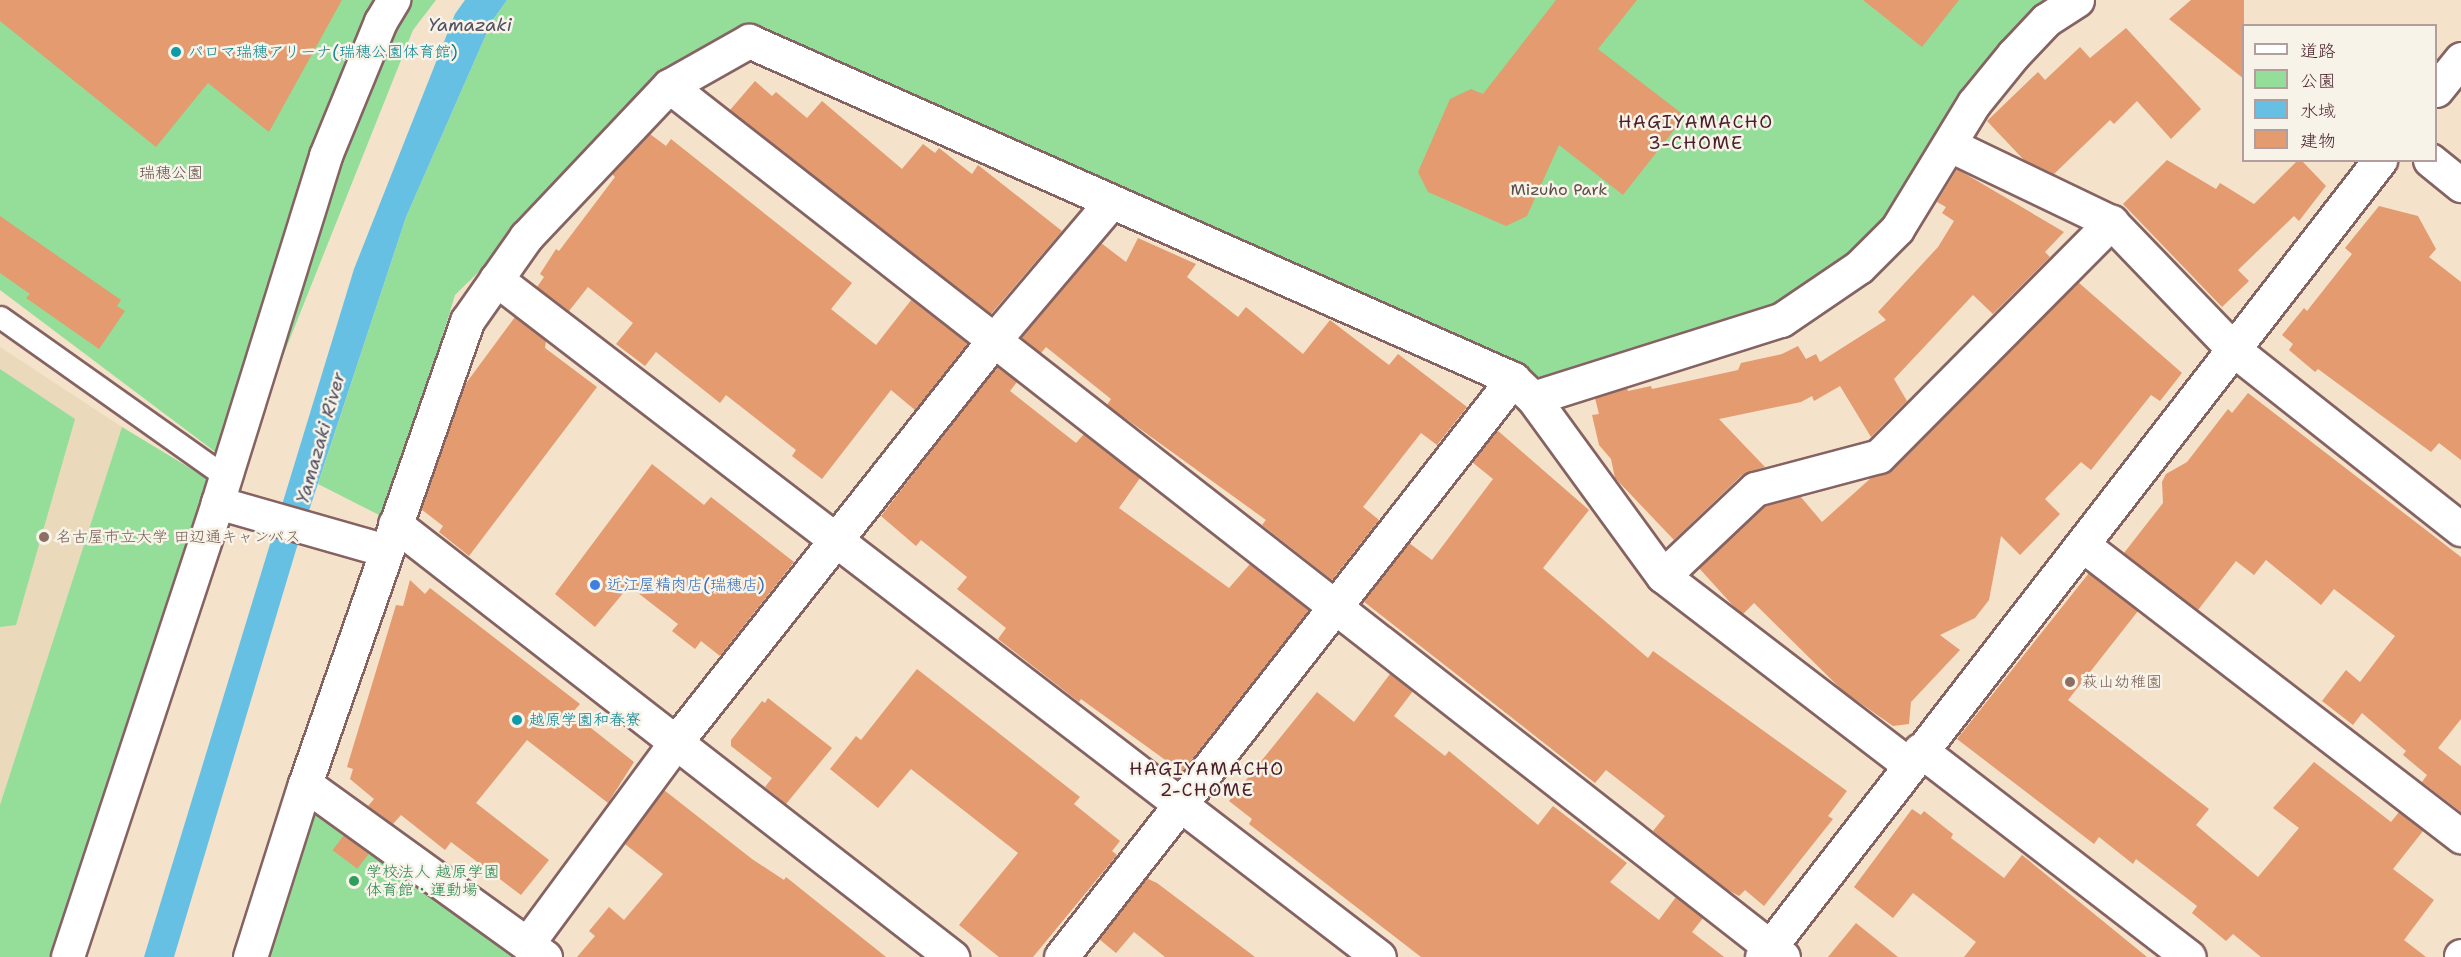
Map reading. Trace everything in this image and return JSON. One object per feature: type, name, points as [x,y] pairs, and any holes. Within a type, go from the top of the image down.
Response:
[{"type":"street","points":[[68,957],[228,496],[326,156],[381,22],[394,0]]},
{"type":"street","points":[[1061,957],[1335,607],[1523,388],[1781,320],[1859,267],[1898,229],[1974,103],[2013,55],[2046,20],[2077,0]]},
{"type":"street","points":[[250,957],[380,540],[466,321],[526,237],[669,86],[749,42],[1523,388],[1663,576],[2189,957]]},
{"type":"street","points":[[2437,89],[2461,59]]},
{"type":"street","points":[[669,86],[1335,607],[1772,954],[1914,757],[2084,546],[2378,162]]},
{"type":"street","points":[[1950,145],[2111,222],[2234,350],[2461,529]]},
{"type":"street","points":[[2432,162],[2461,185]]},
{"type":"street","points":[[305,784],[536,950],[675,743],[838,540],[994,340],[1110,203]]},
{"type":"street","points":[[1663,576],[1755,489],[1879,456],[2111,222]]},
{"type":"street","points":[[496,279],[1379,957]]},
{"type":"street","points":[[228,496],[380,540],[675,743],[952,957]]},
{"type":"street","points":[[2084,546],[2461,836]]},
{"type":"lane","points":[[0,317],[228,496]]},
{"type":"shaded area","name":"名古屋市立大学 田辺通キャンパス","points":[[0,347],[122,427],[0,805]]},
{"type":"green space","name":"瑞穂公園","points":[[0,0],[436,0],[413,30],[238,469],[0,290]]},
{"type":"green space","name":"Mizuho Park","points":[[507,0],[2077,0],[2046,20],[1897,229],[1781,320],[1533,398],[749,42],[669,86],[455,295],[387,519],[318,484],[406,217],[492,21]]},
{"type":"green space","points":[[0,369],[75,419],[16,625],[0,627]]},
{"type":"green space","points":[[122,427],[213,482],[58,957],[0,957],[0,805]]},
{"type":"green space","name":"学校法人 越原学園 体育館・運動場","points":[[318,806],[512,957],[269,957]]},
{"type":"water","name":"Yamazaki","points":[[465,0],[507,0],[492,21],[406,217],[296,550],[174,957],[144,957],[354,269],[455,14]]},
{"type":"building","name":"パロマ瑞穂アリーナ(瑞穂公園体育館)","points":[[0,0],[342,0],[269,132],[208,83],[156,147],[0,21]]},
{"type":"building","points":[[1556,0],[1637,0],[1598,49],[1685,116],[1623,195],[1559,145],[1527,216],[1506,226],[1428,192],[1418,172],[1450,99],[1471,89],[1483,94]]},
{"type":"building","points":[[1863,0],[1959,0],[1922,47]]},
{"type":"building","points":[[2191,0],[2244,0],[2242,77],[2169,19]]},
{"type":"building","points":[[2126,28],[2201,109],[2171,139],[2137,101],[2114,124],[2110,120],[2054,174],[2024,160],[1987,121],[2038,72],[2045,80],[2080,47],[2090,58]]},
{"type":"building","points":[[755,81],[772,96],[776,92],[807,118],[822,101],[902,169],[923,144],[935,153],[939,148],[972,174],[978,165],[1062,231],[991,314],[730,110]]},
{"type":"building","points":[[650,134],[666,146],[671,139],[852,283],[831,309],[876,345],[912,299],[968,343],[915,410],[891,390],[822,479],[792,456],[796,450],[726,395],[720,403],[656,352],[645,366],[616,344],[633,323],[588,287],[569,311],[537,287],[544,277],[540,274],[556,249],[559,251],[615,177],[612,174]]},
{"type":"building","points":[[2167,160],[2216,189],[2220,183],[2254,204],[2296,162],[2303,162],[2326,186],[2299,221],[2294,216],[2238,270],[2249,281],[2222,307],[2123,204]]},
{"type":"building","points":[[1957,169],[2064,232],[2045,252],[2050,257],[1993,314],[1973,295],[1894,379],[1907,401],[1871,437],[1840,386],[1814,401],[1812,396],[1801,402],[1719,419],[1765,467],[1742,475],[1674,540],[1615,478],[1611,459],[1599,445],[1592,415],[1599,414],[1595,398],[1627,388],[1628,391],[1651,386],[1652,389],[1738,370],[1741,363],[1782,354],[1798,346],[1806,359],[1816,354],[1820,362],[1886,320],[1878,312],[1938,247],[1954,221],[1942,213],[1946,207],[1937,202]]},
{"type":"building","points":[[2379,206],[2418,216],[2436,249],[2429,257],[2461,282],[2461,460],[2439,443],[2431,452],[2318,369],[2315,372],[2289,350],[2293,344],[2282,335],[2304,308],[2307,311],[2352,254],[2345,248]]},
{"type":"building","points":[[0,216],[121,300],[117,306],[125,311],[99,349],[26,298],[30,294],[0,273]]},
{"type":"building","points":[[1138,238],[1196,264],[1187,277],[1238,317],[1246,307],[1303,354],[1330,320],[1389,365],[1398,354],[1467,407],[1437,445],[1421,433],[1363,507],[1379,520],[1332,580],[1262,525],[1266,520],[1107,405],[1111,399],[1046,347],[1041,353],[1021,337],[1101,243],[1126,262]]},
{"type":"building","points":[[2078,282],[2182,373],[2160,401],[2151,395],[2091,470],[2081,462],[2045,499],[2060,514],[2020,555],[2001,536],[1989,600],[1975,618],[1940,635],[1960,650],[1911,702],[1909,724],[1893,726],[1843,691],[1754,603],[1743,614],[1736,609],[1699,568],[1764,506],[1800,496],[1822,522],[1871,478],[1892,470]]},
{"type":"building","points":[[515,317],[546,341],[545,348],[597,387],[469,556],[439,532],[443,526],[421,509],[464,386]]},
{"type":"building","points":[[997,366],[1017,382],[1010,391],[1076,443],[1084,434],[1140,478],[1119,508],[1229,588],[1250,564],[1309,610],[1182,772],[1081,699],[1079,702],[998,639],[1006,628],[957,589],[967,577],[921,540],[916,546],[881,516]]},
{"type":"building","points":[[2248,393],[2461,557],[2461,719],[2438,748],[2461,766],[2461,812],[2422,782],[2427,775],[2403,755],[2406,751],[2362,713],[2353,725],[2322,701],[2346,670],[2360,682],[2395,636],[2334,589],[2321,605],[2266,560],[2254,575],[2236,561],[2198,610],[2124,553],[2163,503],[2162,482],[2166,474],[2187,462],[2228,409],[2232,413]]},
{"type":"building","points":[[1497,430],[1589,510],[1543,568],[1648,658],[1653,651],[1847,791],[1828,816],[1833,819],[1764,906],[1745,890],[1739,896],[1726,889],[1653,831],[1665,816],[1606,770],[1595,783],[1363,601],[1409,543],[1432,560],[1493,479],[1472,462]]},
{"type":"building","points":[[652,464],[704,505],[711,497],[794,562],[720,656],[701,641],[695,649],[672,631],[678,624],[629,586],[595,627],[555,594]]},
{"type":"building","points":[[2089,573],[2138,611],[2068,700],[2209,809],[2196,825],[2258,877],[2299,828],[2273,808],[2314,762],[2391,822],[2399,812],[2423,831],[2393,869],[2434,900],[2404,940],[2426,957],[2261,957],[2233,934],[2226,941],[2192,913],[2197,906],[2136,859],[2133,864],[2099,837],[2094,844],[1957,739]]},
{"type":"building","name":"越原学園和春寮","points":[[410,580],[425,594],[430,588],[580,704],[572,713],[634,762],[608,803],[527,740],[476,803],[549,860],[521,895],[451,842],[445,850],[401,815],[393,824],[368,806],[374,799],[350,779],[353,769],[347,767],[396,605],[403,606]]},
{"type":"building","points":[[917,669],[1080,797],[1074,804],[1120,841],[1112,851],[1117,855],[1033,957],[999,957],[959,925],[1018,853],[911,769],[878,808],[830,769],[856,736],[861,740]]},
{"type":"building","points":[[1390,674],[1413,691],[1394,716],[1445,756],[1449,751],[1538,825],[1553,806],[1627,863],[1610,882],[1659,920],[1676,897],[1703,918],[1692,932],[1724,957],[1421,957],[1249,824],[1252,819],[1229,801],[1317,692],[1354,722]]},
{"type":"building","points":[[768,698],[832,748],[786,804],[765,787],[772,778],[731,746],[731,740],[762,701],[765,703]]},
{"type":"building","points":[[664,790],[752,859],[784,880],[786,877],[886,957],[577,957],[595,936],[589,931],[609,907],[624,920],[663,874],[625,844]]},
{"type":"building","points":[[1912,809],[1921,815],[1924,811],[1953,834],[1951,838],[2004,878],[2022,855],[2147,957],[1964,957],[1976,942],[1913,893],[1893,918],[1854,887]]},
{"type":"building","points":[[344,835],[369,854],[357,869],[333,850]]},
{"type":"building","points":[[1146,878],[1157,883],[1255,957],[1165,957],[1134,932],[1116,953],[1099,939]]},
{"type":"building","points":[[1856,923],[1898,957],[1828,957]]},
{"type":"place","name":"パロマ瑞穂アリーナ(瑞穂公園体育館)","points":[[176,52]]},
{"type":"place","name":"名古屋市立大学 田辺通キャンパス","points":[[44,537]]},
{"type":"place","name":"近江屋精肉店(瑞穂店)","points":[[595,585]]},
{"type":"place","name":"萩山幼稚園","points":[[2070,682]]},
{"type":"place","name":"越原学園和春寮","points":[[517,720]]},
{"type":"place","name":"学校法人 越原学園 体育館・運動場","points":[[354,881]]},
{"type":"district","name":"HAGIYAMACHO 3-CHOME","points":[[1696,133]]},
{"type":"district","name":"HAGIYAMACHO 2-CHOME","points":[[1207,780]]},
{"type":"water label","name":"Yamazaki River","points":[[321,438]]}]
